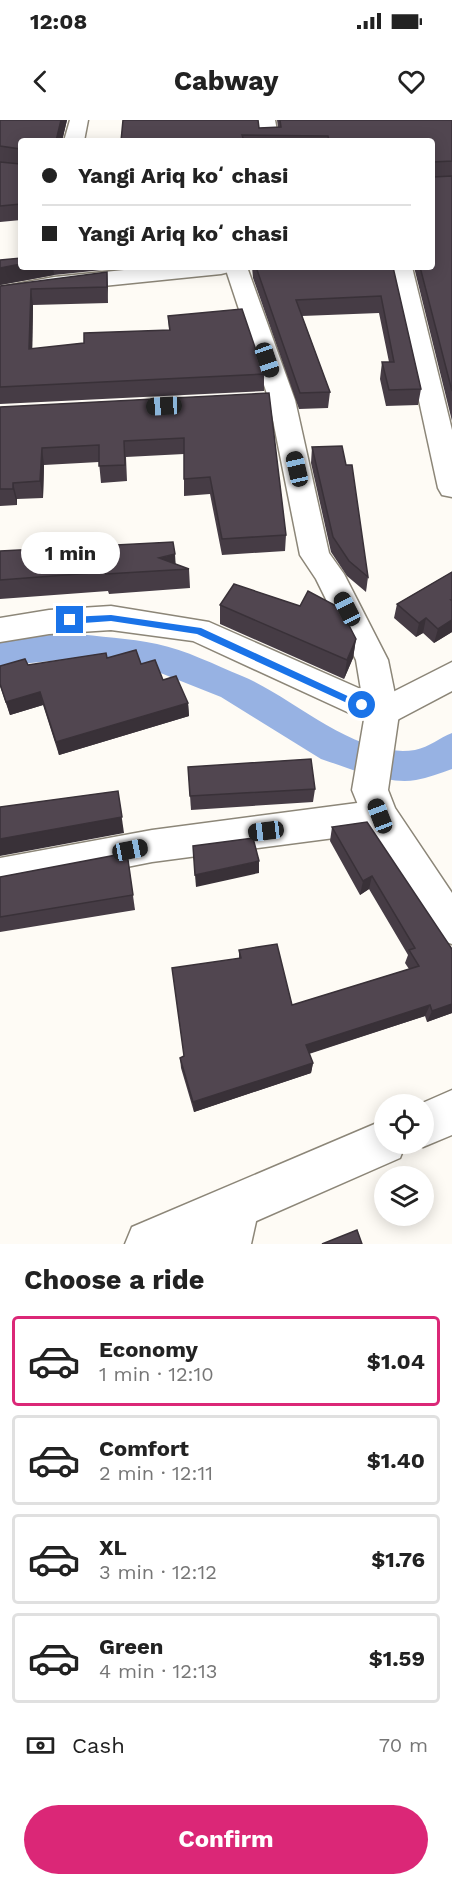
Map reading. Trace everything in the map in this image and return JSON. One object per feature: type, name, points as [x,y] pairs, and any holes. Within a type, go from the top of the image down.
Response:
[{"type":"street","points":[[75,138],[79,120]]},
{"type":"street","points":[[266,120],[269,138]]},
{"type":"street","points":[[0,294],[54,284],[192,270]]},
{"type":"street","points":[[237,270],[270,401],[315,555],[329,574],[372,660],[380,725],[375,803],[452,926]]},
{"type":"street","points":[[402,270],[452,488]]},
{"type":"street","points":[[0,630],[49,622],[111,618],[198,630],[380,725]]},
{"type":"street","points":[[380,725],[452,675]]},
{"type":"street","points":[[0,875],[375,803]]},
{"type":"street","points":[[434,1120],[452,1112]]},
{"type":"street","points":[[149,1244],[231,1226],[374,1147]]},
{"type":"building","points":[[0,120],[61,120],[57,138],[18,138],[18,149],[0,146]]},
{"type":"building","points":[[123,120],[258,120],[259,128],[281,127],[280,120],[452,120],[452,161],[435,162],[435,138],[242,135],[243,138],[121,138]]},
{"type":"building","points":[[0,162],[18,164],[18,204],[0,206]]},
{"type":"building","points":[[452,176],[452,391],[421,270],[435,270],[435,177]]},
{"type":"building","points":[[18,258],[18,265],[0,268],[0,260]]},
{"type":"building","points":[[257,270],[394,270],[421,389],[389,390],[382,362],[394,362],[381,296],[296,300],[330,392],[300,393]]},
{"type":"building","points":[[107,272],[107,287],[31,289],[29,349],[84,343],[84,333],[170,330],[168,316],[242,309],[264,374],[0,387],[0,286]]},
{"type":"building","points":[[269,393],[286,535],[222,539],[210,477],[184,479],[184,438],[124,441],[125,465],[99,466],[99,445],[42,448],[40,481],[13,483],[13,489],[0,489],[0,407]]},
{"type":"building","points":[[342,446],[346,465],[352,465],[368,577],[349,561],[333,537],[312,447]]},
{"type":"building","points":[[173,542],[175,554],[159,558],[189,569],[106,574],[105,572],[0,580],[0,551]]},
{"type":"building","points":[[452,572],[452,620],[438,629],[426,618],[419,623],[397,604]]},
{"type":"building","points":[[234,584],[300,606],[308,591],[340,608],[356,639],[347,660],[220,605]]},
{"type":"building","points":[[136,650],[141,664],[155,660],[163,680],[176,676],[188,703],[56,742],[40,692],[6,702],[0,684],[0,666],[25,659],[28,665],[106,653],[107,658]]},
{"type":"building","points":[[311,759],[315,789],[190,796],[188,767]]},
{"type":"building","points":[[118,791],[122,817],[0,839],[0,807]]},
{"type":"building","points":[[367,822],[452,949],[452,1004],[432,1011],[430,1005],[306,1045],[313,1063],[193,1102],[180,1058],[184,1056],[172,968],[241,958],[239,950],[277,944],[292,1005],[419,966],[409,950],[415,948],[372,876],[363,881],[332,827]]},
{"type":"building","points":[[253,838],[259,861],[195,875],[193,846]]},
{"type":"building","points":[[127,853],[133,895],[0,917],[0,877]]},
{"type":"building","points":[[357,1230],[362,1244],[322,1244]]},
{"type":"waterway","points":[[0,653],[71,646],[157,657],[233,687],[298,724],[334,748],[393,765],[415,765],[443,757],[452,748]]},
{"type":"route","points":[[70,620],[111,618],[198,630],[362,705]]}]
